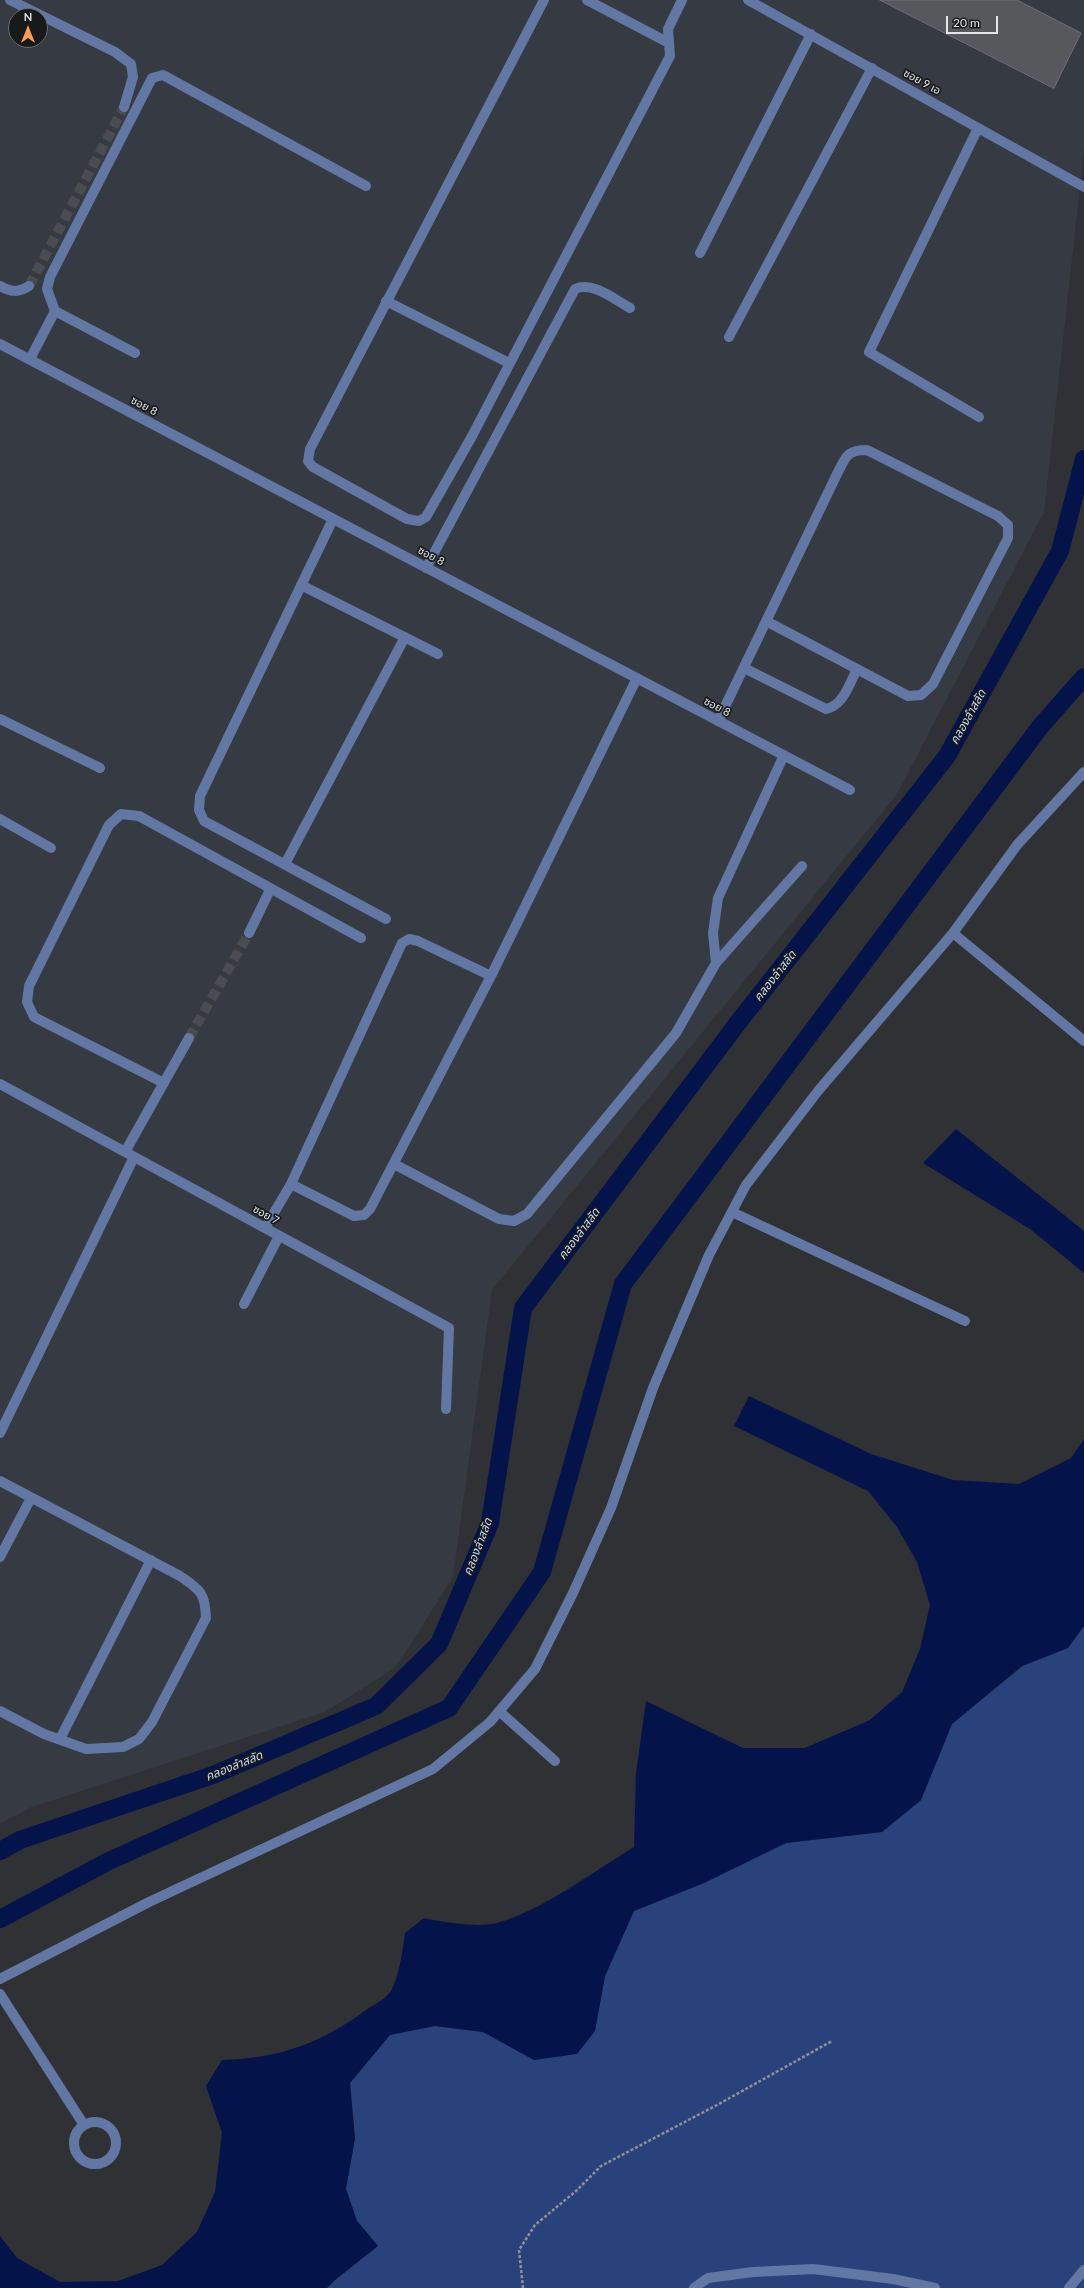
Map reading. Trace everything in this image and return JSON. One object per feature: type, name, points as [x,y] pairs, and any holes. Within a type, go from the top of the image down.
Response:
[{"type":"street","points":[[10,0],[115,52],[131,64],[133,77],[124,107]]},
{"type":"street","points":[[544,0],[310,449],[308,461],[313,467],[408,519],[419,521],[426,516],[471,438],[670,56],[668,29],[682,0]]},
{"type":"street","points":[[587,0],[669,43]]},
{"type":"street","name":"ซอย 9 เอ","points":[[748,0],[1084,187]]},
{"type":"street","points":[[700,253],[811,34]]},
{"type":"street","points":[[729,337],[872,68]]},
{"type":"street","points":[[135,353],[55,311],[47,290],[50,277],[152,78],[163,75],[366,186]]},
{"type":"street","points":[[978,128],[869,352],[979,417]]},
{"type":"street","points":[[0,286],[10,291],[21,292],[29,286]]},
{"type":"street","points":[[426,568],[576,289],[582,286],[591,287],[630,308]]},
{"type":"street","points":[[386,301],[509,363]]},
{"type":"street","points":[[30,359],[55,311]]},
{"type":"street","name":"ซอย 8","points":[[0,344],[850,790]]},
{"type":"street","points":[[718,721],[744,668],[766,621],[837,474],[847,455],[854,450],[867,450],[998,516],[1008,525],[1008,538],[933,684],[921,694],[908,696],[766,621]]},
{"type":"street","points":[[333,518],[200,796],[199,810],[204,821],[386,919]]},
{"type":"street","points":[[302,585],[438,654]]},
{"type":"street","points":[[285,864],[405,637]]},
{"type":"street","points":[[744,668],[826,709],[833,708],[839,702],[857,669]]},
{"type":"street","points":[[291,1184],[354,1216],[364,1215],[370,1209],[491,976],[637,678]]},
{"type":"street","points":[[0,719],[100,768]]},
{"type":"street","points":[[716,963],[713,933],[718,898],[784,755]]},
{"type":"street","points":[[0,1979],[149,1902],[433,1769],[490,1722],[535,1669],[573,1593],[610,1508],[653,1388],[709,1255],[746,1185],[818,1091],[953,933],[1017,845],[1084,772]]},
{"type":"street","points":[[164,1083],[34,1017],[28,1002],[29,986],[109,825],[121,814],[139,816],[270,890],[361,938]]},
{"type":"street","points":[[0,820],[51,848]]},
{"type":"street","points":[[394,1164],[499,1218],[514,1221],[527,1214],[676,1033],[716,963],[802,866]]},
{"type":"street","points":[[249,933],[270,890]]},
{"type":"street","points":[[953,933],[1084,1041]]},
{"type":"street","points":[[265,1228],[291,1184],[402,943],[409,939],[418,941],[491,976]]},
{"type":"street","points":[[0,1433],[129,1154],[164,1083],[189,1038]]},
{"type":"street","name":"ซอย 7","points":[[0,1084],[449,1328],[446,1408]]},
{"type":"street","points":[[732,1212],[965,1321]]},
{"type":"street","points":[[244,1304],[279,1236]]},
{"type":"street","points":[[0,1481],[180,1576],[202,1591],[206,1604],[206,1618],[152,1722],[139,1739],[123,1747],[86,1748],[44,1734],[0,1711]]},
{"type":"street","points":[[0,1557],[31,1498]]},
{"type":"street","points":[[60,1739],[151,1560]]},
{"type":"street","points":[[499,1711],[555,1761]]},
{"type":"street","points":[[0,1994],[84,2126]]},
{"type":"street","points":[[92,2122],[102,2123],[110,2128],[115,2136],[116,2146],[114,2154],[107,2161],[98,2164],[89,2164],[80,2158],[75,2151],[74,2141],[77,2132],[84,2126],[92,2122]]},
{"type":"street","points":[[694,2288],[708,2278],[753,2272],[813,2269],[893,2278],[935,2288]]},
{"type":"street","points":[[1069,2288],[1084,2270]]},
{"type":"path","points":[[524,2288],[519,2250],[535,2225],[576,2191],[601,2166],[717,2105],[832,2041]]},
{"type":"shaded area","points":[[0,0],[1084,0],[1084,150],[1044,512],[897,794],[492,1290],[453,1577],[396,1667],[325,1712],[29,1808],[0,1824]]},
{"type":"shaded area","points":[[956,1129],[1084,1231],[1084,1273],[1030,1229],[923,1163]]},
{"type":"shaded area","points":[[749,1396],[871,1454],[953,1480],[1019,1484],[1071,1458],[1084,1439],[1084,1626],[1068,1648],[1022,1666],[952,1724],[921,1800],[882,1832],[786,1843],[704,1883],[634,1911],[605,1976],[595,2031],[577,2054],[534,2060],[483,2032],[435,2026],[390,2035],[350,2083],[355,2138],[346,2189],[357,2221],[378,2246],[327,2288],[0,2288],[0,2236],[17,2258],[60,2282],[118,2281],[162,2265],[197,2232],[215,2192],[222,2133],[206,2086],[222,2060],[263,2056],[300,2046],[334,2031],[381,2001],[391,1991],[397,1977],[405,1933],[424,1918],[471,1925],[497,1923],[514,1917],[550,1900],[634,1847],[636,1773],[646,1701],[743,1748],[805,1748],[870,1720],[902,1692],[920,1649],[930,1605],[917,1562],[897,1527],[868,1491],[734,1426]]},
{"type":"shaded area","points":[[1084,1626],[1084,2288],[327,2288],[378,2246],[357,2221],[346,2189],[355,2138],[350,2083],[390,2035],[435,2026],[483,2032],[534,2060],[595,2031],[605,1976],[634,1911],[704,1883],[786,1843],[882,1832],[921,1800],[952,1724],[1023,1666],[1068,1648]]},
{"type":"building","points":[[880,0],[1017,0],[1081,33],[1054,88]]},
{"type":"waterway","name":"คลองลำสลัด","points":[[0,1851],[20,1840],[213,1775],[376,1706],[439,1644],[490,1523],[523,1308],[737,1024],[947,756],[1060,551],[1084,459]]},
{"type":"waterway","points":[[0,1919],[109,1861],[449,1708],[542,1572],[623,1284],[1040,727],[1084,677]]},
{"type":"tunnel","points":[[29,286],[124,107]]},
{"type":"tunnel","points":[[189,1038],[249,933]]}]
